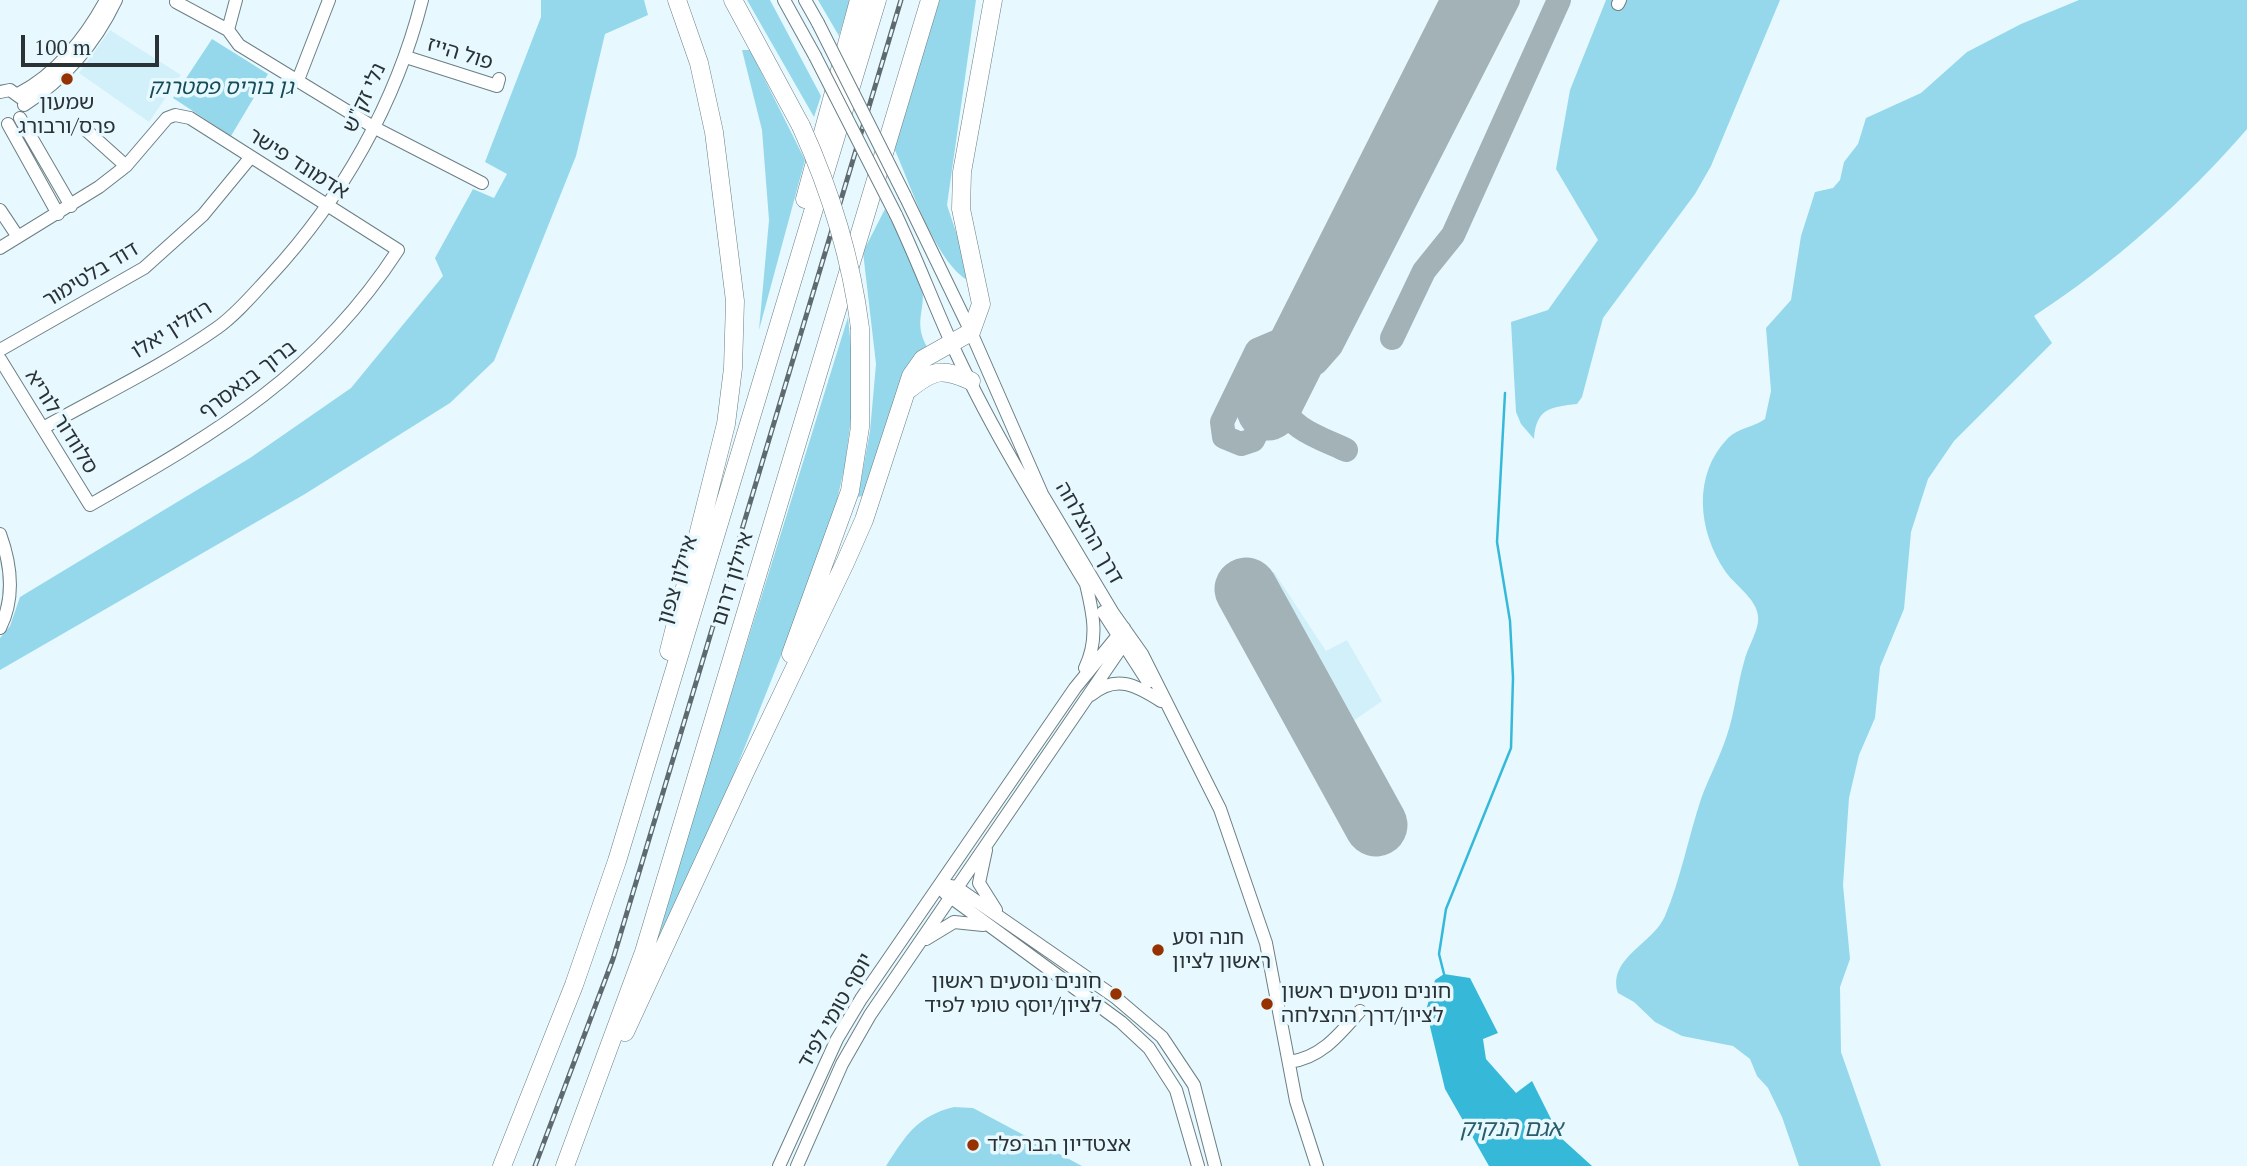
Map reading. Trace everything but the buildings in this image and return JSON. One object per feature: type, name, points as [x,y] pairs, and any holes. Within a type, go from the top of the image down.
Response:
[{"type":"highway","points":[[617,861],[718,460],[733,368],[735,301],[714,132],[699,63],[677,0]]},
{"type":"highway","points":[[733,0],[801,126],[834,206],[847,250],[860,328],[860,427],[850,491],[825,566],[745,772]]},
{"type":"highway","points":[[761,384],[770,327],[859,0]]},
{"type":"highway","name":"איילון צפון","points":[[502,1166],[574,985],[617,861],[877,0]]},
{"type":"highway","name":"איילון דרום","points":[[565,1166],[655,916],[930,0]]},
{"type":"highway","points":[[587,1111],[864,520],[911,376],[923,359],[971,332],[981,304],[961,209],[962,172],[993,0]]},
{"type":"highway","points":[[906,393],[927,374],[950,371],[971,381]]},
{"type":"street","points":[[9,121],[21,99],[74,46],[106,0]]},
{"type":"street","points":[[21,99],[71,68],[93,40],[116,0]]},
{"type":"street","points":[[228,30],[236,0]]},
{"type":"street","points":[[298,80],[329,0]]},
{"type":"street","name":"נלי זק\"ש","points":[[327,205],[375,128],[405,57],[422,0]]},
{"type":"street","name":"דרך ההצלחה","points":[[784,0],[896,215],[951,343],[1032,496],[1086,584],[1124,636],[1142,654],[1220,808],[1259,916],[1296,1101],[1317,1166]]},
{"type":"street","name":"דרך ההצלחה","points":[[805,0],[971,332],[1042,494],[1189,746]]},
{"type":"street","points":[[176,2],[228,30],[239,45],[375,128],[482,184]]},
{"type":"street","name":"פול הייז","points":[[405,57],[496,86],[499,79]]},
{"type":"street","points":[[0,91],[21,99]]},
{"type":"street","name":"אדמונד פישר","points":[[126,166],[167,118],[176,115],[190,118],[398,250]]},
{"type":"street","points":[[9,121],[71,206]]},
{"type":"street","points":[[9,121],[58,214]]},
{"type":"street","points":[[0,248],[71,206],[126,166],[86,130]]},
{"type":"street","name":"דוד בלטימור","points":[[0,350],[144,268],[202,215],[250,158]]},
{"type":"street","name":"רוזלין יאלו","points":[[43,428],[218,327],[292,253],[327,205]]},
{"type":"street","points":[[0,210],[18,237]]},
{"type":"street","name":"ברוך בנאסרף","points":[[90,505],[194,445],[281,384],[345,323],[370,293],[398,250]]},
{"type":"street","name":"סלוודור לוריא","points":[[0,359],[90,505]]},
{"type":"street","points":[[0,534],[7,551],[10,590],[0,628]]},
{"type":"street","points":[[1075,688],[1093,647],[1095,628],[1086,584]]},
{"type":"street","points":[[1075,688],[1124,636]]},
{"type":"street","name":"יוסף טומי לפיד","points":[[797,1166],[842,1065],[870,1015],[1083,701],[1124,636]]},
{"type":"street","points":[[1083,701],[1099,688],[1119,681],[1140,688],[1161,701]]},
{"type":"street","name":"יוסף טומי לפיד","points":[[779,1166],[837,1039],[939,884],[1075,688]]},
{"type":"street","points":[[989,838],[979,883],[1000,916]]},
{"type":"street","points":[[939,884],[956,887],[1000,916],[1123,1003],[1168,1043],[1194,1085],[1215,1166]]},
{"type":"street","points":[[939,884],[948,898],[1114,1017],[1149,1048],[1176,1090],[1198,1166]]},
{"type":"street","points":[[917,945],[943,926],[954,922],[987,926]]},
{"type":"street","points":[[1289,1062],[1305,1060],[1324,1048],[1360,1011]]},
{"type":"shaded area","points":[[110,30],[181,75],[149,122],[79,73]]},
{"type":"shaded area","points":[[1274,572],[1326,651],[1347,640],[1382,701],[1339,731],[1251,582]]},
{"type":"green space","points":[[541,0],[644,0],[648,15],[605,34],[576,156],[494,361],[450,403],[305,494],[0,670],[0,638],[10,626],[20,597],[250,458],[351,388],[443,276],[435,258],[473,189],[494,198],[507,174],[485,162],[541,17]]},
{"type":"green space","points":[[747,0],[770,0],[821,96],[814,117]]},
{"type":"green space","points":[[818,0],[850,0],[839,36]]},
{"type":"green space","points":[[937,0],[976,0],[947,205],[973,283],[960,275],[936,243],[894,148]]},
{"type":"green space","points":[[1606,0],[1780,0],[1711,166],[1695,194],[1603,318],[1582,397],[1577,404],[1546,411],[1538,421],[1534,439],[1521,424],[1516,412],[1511,322],[1548,310],[1598,240],[1556,169],[1570,90]]},
{"type":"green space","points":[[2079,0],[2247,0],[2247,129],[2199,181],[2147,230],[2092,275],[2034,316],[2052,343],[1954,441],[1928,479],[1911,532],[1904,609],[1880,667],[1875,718],[1859,755],[1849,798],[1843,885],[1850,959],[1840,987],[1841,1052],[1881,1166],[1799,1166],[1782,1117],[1750,1059],[1733,1046],[1682,1036],[1655,1022],[1634,1002],[1618,993],[1616,981],[1625,961],[1659,926],[1671,902],[1701,799],[1730,726],[1744,662],[1758,622],[1756,607],[1729,577],[1709,539],[1703,503],[1704,486],[1716,453],[1728,438],[1765,419],[1771,391],[1766,328],[1791,300],[1801,236],[1815,192],[1833,188],[1840,180],[1844,162],[1858,144],[1866,118],[1921,93],[1967,52],[2021,24]]},
{"type":"green space","name":"גן בוריס פסטרנק","points":[[212,39],[268,74],[231,136],[173,98]]},
{"type":"green space","points":[[742,50],[750,50],[805,160],[759,330],[769,220],[762,130]]},
{"type":"green space","points":[[885,209],[921,283],[923,300],[920,321],[927,347],[866,495],[858,497],[870,431],[876,364],[863,252]]},
{"type":"green space","points":[[848,317],[855,387],[845,465],[835,509],[814,573],[681,907],[646,978],[703,785]]},
{"type":"green space","name":"אצטדיון הברפלד","points":[[954,1107],[973,1108],[1082,1166],[886,1166],[921,1121]]},
{"type":"water","name":"אגם הנקיק","points":[[1444,974],[1470,978],[1498,1033],[1483,1039],[1486,1059],[1516,1093],[1532,1081],[1560,1137],[1592,1166],[1489,1166],[1445,1089],[1426,1010],[1435,980]]},
{"type":"waterway","points":[[1444,974],[1439,954],[1446,909],[1511,748],[1513,678],[1510,621],[1497,542],[1505,393]]},
{"type":"taxiway","points":[[1346,450],[1298,426],[1286,411],[1287,397],[1304,367],[1316,363],[1331,346],[1508,0]]},
{"type":"taxiway","points":[[1392,338],[1424,271],[1453,235],[1559,0]]},
{"type":"taxiway","points":[[1268,409],[1253,440],[1241,444],[1224,437],[1222,422],[1257,350],[1309,328]]},
{"type":"runway","points":[[1268,409],[1474,0]]},
{"type":"runway","points":[[1246,589],[1376,825]]},
{"type":"railway","points":[[535,1166],[613,959],[901,0]]},
{"type":"place","name":"שמעון פרס/ורבורג","points":[[67,79]]},
{"type":"place","name":"חנה וסע ראשון לציון","points":[[1158,950]]},
{"type":"place","name":"חונים נוסעים ראשון לציון/יוסף טומי לפיד","points":[[1116,994]]},
{"type":"place","name":"חונים נוסעים ראשון לציון/דרך ההצלחה","points":[[1267,1004]]},
{"type":"place","name":"אצטדיון הברפלד","points":[[973,1145]]}]
